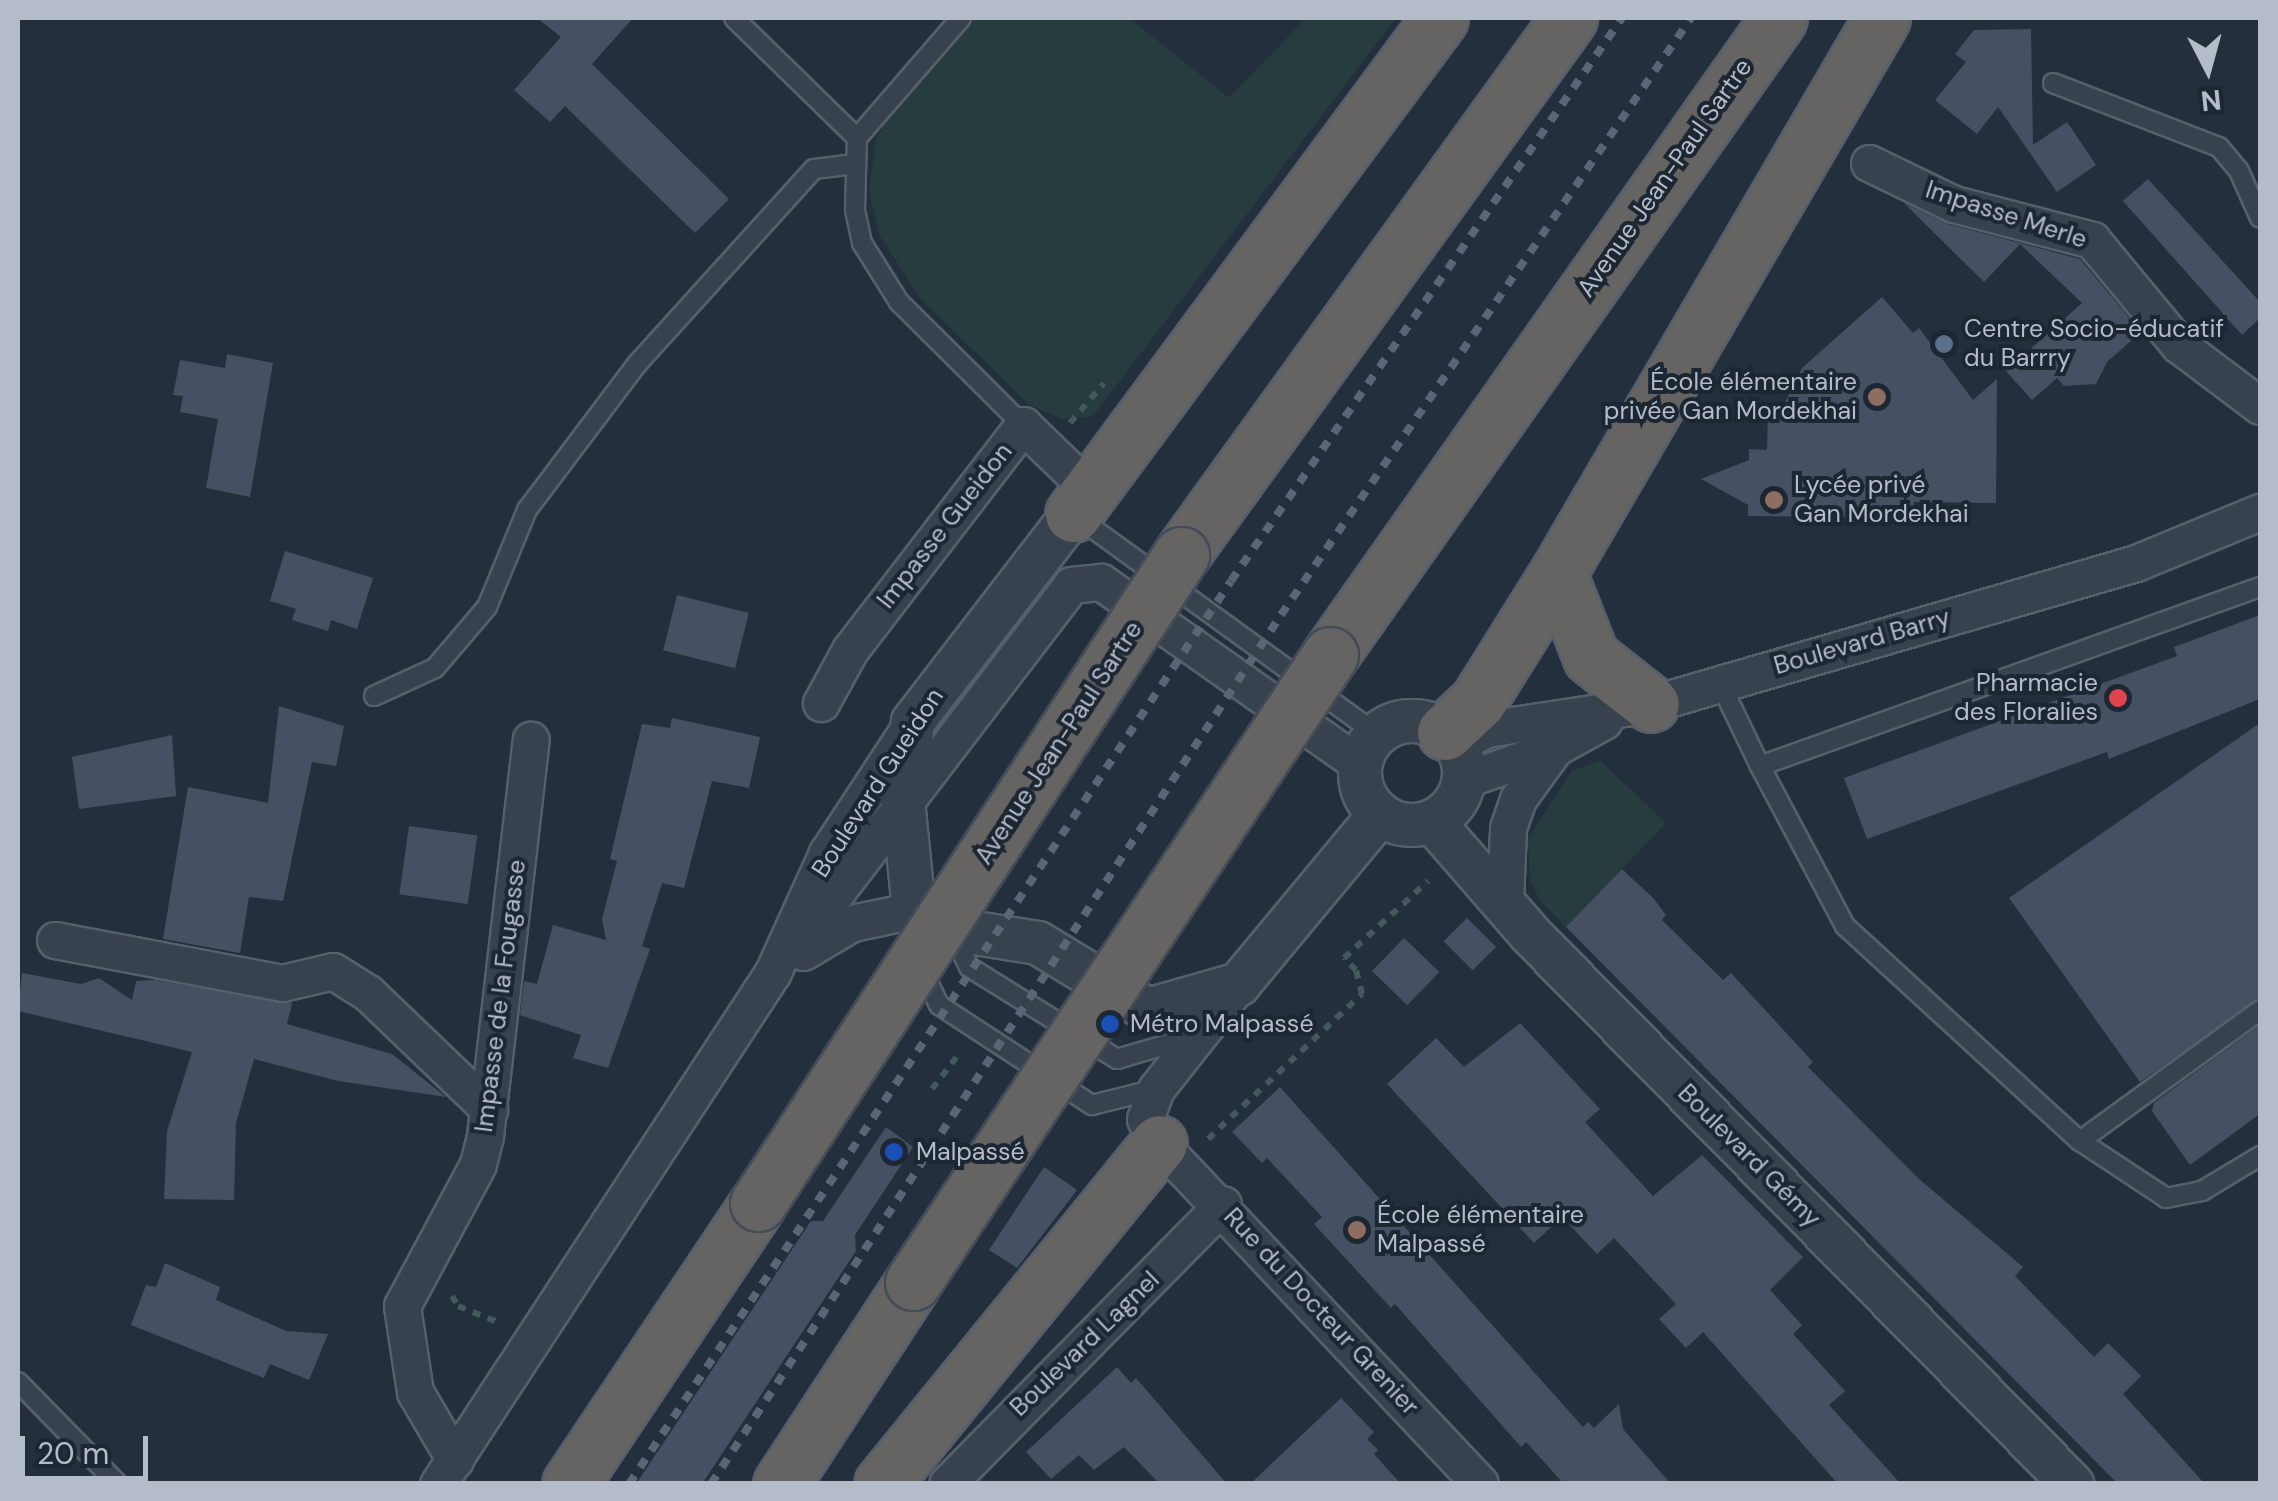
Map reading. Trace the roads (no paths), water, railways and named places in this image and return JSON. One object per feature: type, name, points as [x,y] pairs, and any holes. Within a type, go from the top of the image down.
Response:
[{"type":"highway","points":[[1080,500],[1440,18]]},
{"type":"highway","name":"Avenue Jean-Paul Sartre","points":[[570,1484],[1182,555],[1569,18]]},
{"type":"highway","name":"Avenue Jean-Paul Sartre","points":[[780,1484],[1330,655],[1779,18]]},
{"type":"highway","points":[[1455,752],[1478,701],[1558,572],[1882,18]]},
{"type":"highway","points":[[1558,572],[1591,657],[1639,706]]},
{"type":"highway","points":[[882,1484],[1170,1154]]},
{"type":"street","name":"Impasse Merle","points":[[1869,163],[1954,204],[2092,240],[2178,345],[2260,406]]},
{"type":"street","name":"Impasse Gueidon","points":[[820,703],[850,650],[1023,426],[1080,500]]},
{"type":"street","name":"Boulevard Gueidon","points":[[447,1472],[773,972],[828,853],[913,722],[1080,500]]},
{"type":"street","name":"Boulevard Barry","points":[[1455,752],[1486,730],[1639,706],[2136,563],[2260,512]]},
{"type":"street","points":[[773,972],[851,879],[903,800],[1072,585],[1101,582],[1369,750]]},
{"type":"street","points":[[1455,752],[1459,797],[1445,837],[1396,823],[1380,814],[1361,784],[1369,750],[1410,720],[1455,752],[1555,748],[1639,706]]},
{"type":"street","points":[[913,722],[903,800],[932,920]]},
{"type":"street","name":"Impasse de la Fougasse","points":[[447,1472],[415,1392],[402,1306],[478,1164],[490,1109],[531,740]]},
{"type":"street","points":[[1506,901],[1508,828],[1518,799],[1555,748]]},
{"type":"street","points":[[1170,1154],[1145,1119],[1156,1089],[1380,814]]},
{"type":"street","name":"Boulevard Gémy","points":[[1445,837],[1506,901],[1531,935],[2072,1484]]},
{"type":"street","points":[[773,972],[852,924],[932,920],[1038,943],[1148,1010],[1239,984]]},
{"type":"street","points":[[55,940],[282,982],[333,971],[368,994],[490,1109]]},
{"type":"street","name":"Rue du Docteur Grenier","points":[[1170,1154],[1223,1204],[1480,1484]]},
{"type":"street","name":"Boulevard Lagnel","points":[[947,1484],[1223,1204]]},
{"type":"lane","points":[[734,18],[857,138]]},
{"type":"lane","points":[[961,18],[857,138],[855,164],[862,243],[875,270],[1023,426]]},
{"type":"lane","points":[[2053,82],[2218,147],[2239,171],[2260,218]]},
{"type":"lane","points":[[374,696],[435,668],[487,607],[527,510],[637,364],[814,169],[855,164]]},
{"type":"lane","points":[[1080,500],[1369,750]]},
{"type":"lane","points":[[1760,766],[2260,587]]},
{"type":"lane","points":[[1720,684],[1844,926],[2080,1141],[2166,1198],[2202,1191],[2260,1156]]},
{"type":"lane","points":[[932,920],[969,966],[1117,1059],[1198,1036]]},
{"type":"lane","points":[[932,920],[919,964],[939,1004],[1092,1105],[1156,1089]]},
{"type":"lane","points":[[2080,1141],[2260,1010]]},
{"type":"lane","points":[[18,1382],[118,1484]]},
{"type":"railway","points":[[629,1484],[1231,581],[1622,18]]},
{"type":"railway","points":[[711,1484],[1281,615],[1691,18]]},
{"type":"place","name":"Centre Socio-éducatif du Barrry","points":[[1944,344]]},
{"type":"place","name":"École élémentaire privée Gan Mordekhai","points":[[1877,397]]},
{"type":"place","name":"Lycée privé Gan Mordekhai","points":[[1774,500]]},
{"type":"place","name":"Pharmacie des Floralies","points":[[2118,698]]},
{"type":"place","name":"Métro Malpassé","points":[[1110,1024]]},
{"type":"place","name":"Malpassé","points":[[894,1152]]},
{"type":"place","name":"École élémentaire Malpassé","points":[[1357,1230]]}]
